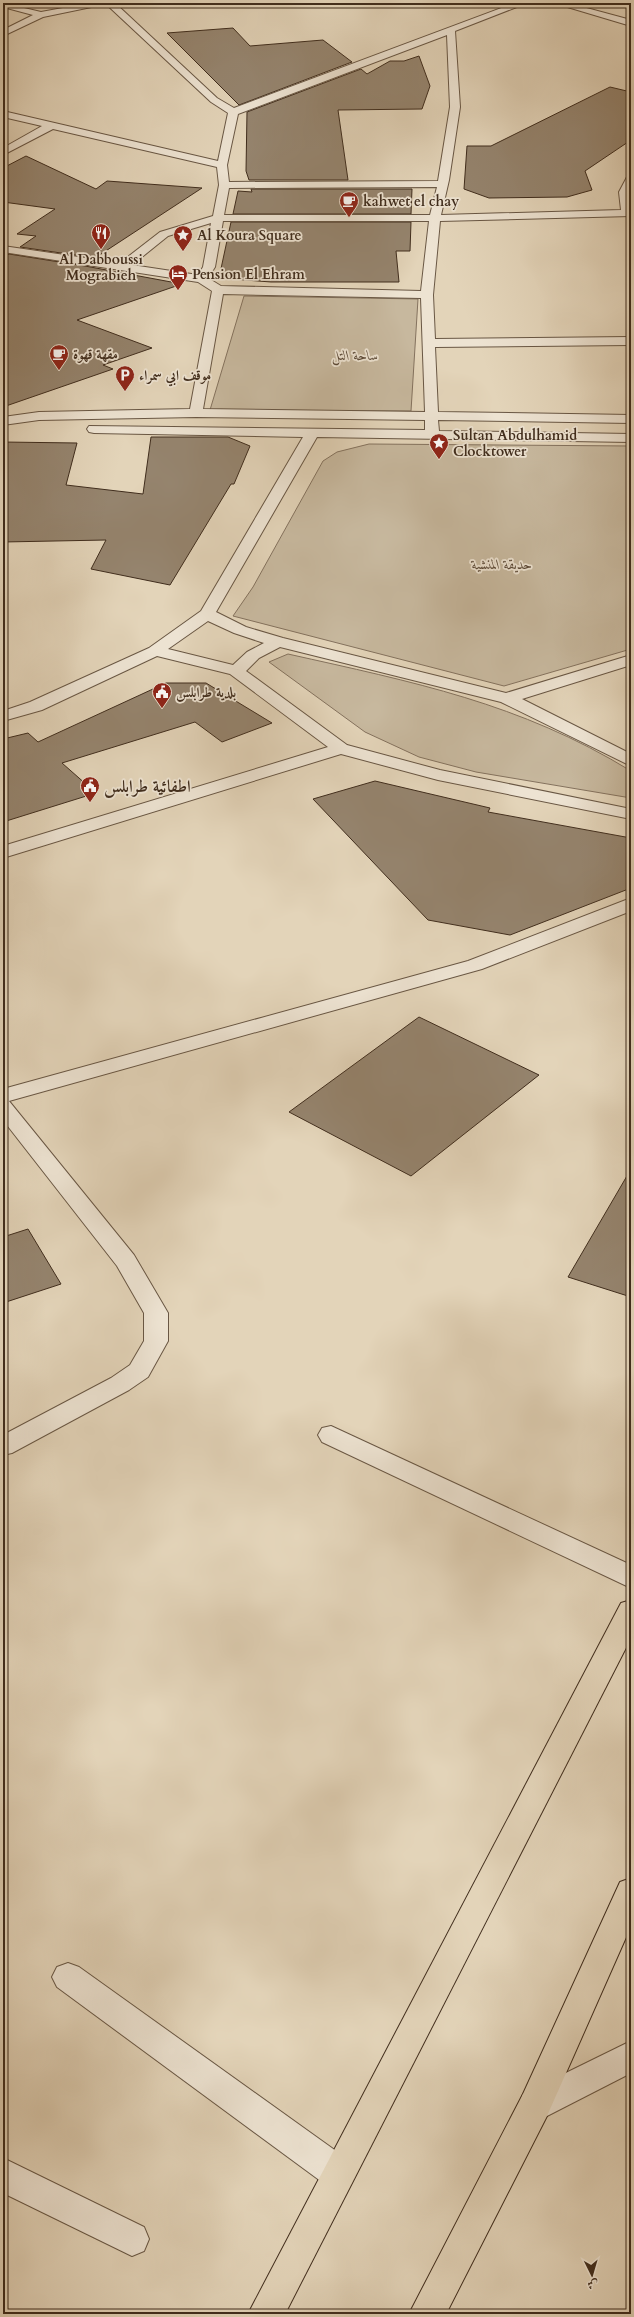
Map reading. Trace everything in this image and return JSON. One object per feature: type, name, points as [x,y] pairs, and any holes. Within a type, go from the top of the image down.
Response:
[{"type":"highway","points":[[266,2314],[631,1611]]},
{"type":"highway","points":[[427,2314],[535,2105],[631,1892]]},
{"type":"street","points":[[3,33],[40,15],[103,3]]},
{"type":"street","points":[[110,3],[214,100],[233,112]]},
{"type":"street","points":[[233,112],[524,3]]},
{"type":"street","points":[[558,3],[631,23]]},
{"type":"street","points":[[3,4],[40,15]]},
{"type":"street","points":[[432,436],[430,343],[427,295],[435,218],[443,184],[455,107],[451,31]]},
{"type":"street","points":[[201,279],[209,267],[224,185],[222,166],[233,112]]},
{"type":"street","points":[[3,114],[222,166]]},
{"type":"street","points":[[3,152],[52,125]]},
{"type":"street","points":[[124,266],[164,234],[218,218],[435,218],[629,213],[624,192],[631,179]]},
{"type":"street","points":[[224,185],[443,184]]},
{"type":"street","points":[[3,249],[124,266],[201,279],[218,290],[427,295]]},
{"type":"street","points":[[196,413],[218,290]]},
{"type":"street","points":[[430,343],[631,341]]},
{"type":"street","points":[[3,421],[15,418],[38,416],[196,413],[432,418],[631,419]]},
{"type":"street","points":[[3,424],[73,429],[432,436],[631,438]]},
{"type":"street","points":[[3,716],[36,706],[155,652],[207,614],[312,433]]},
{"type":"street","points":[[207,614],[240,630],[278,642],[507,698],[631,761]]},
{"type":"street","points":[[236,671],[253,655],[278,642]]},
{"type":"street","points":[[155,652],[202,661],[236,671],[341,750],[438,775],[631,814]]},
{"type":"street","points":[[507,698],[631,660]]},
{"type":"street","points":[[3,852],[341,750]]},
{"type":"street","points":[[3,1096],[475,964],[631,904]]},
{"type":"street","points":[[3,1106],[126,1261],[156,1313],[156,1341],[139,1371],[120,1384],[3,1446]]},
{"type":"street","points":[[331,1435],[631,1577]]},
{"type":"street","points":[[68,1977],[338,2174]]},
{"type":"street","points":[[535,2105],[631,2056]]},
{"type":"street","points":[[3,2175],[132,2239]]},
{"type":"green space","name":"ساحة التل","points":[[244,296],[418,299],[411,411],[210,410]]},
{"type":"green space","name":"حديقة المنشية","points":[[369,444],[631,446],[631,649],[504,686],[233,616],[253,587],[323,461],[337,452]]},
{"type":"green space","points":[[288,654],[422,685],[507,711],[548,728],[590,748],[631,771],[631,798],[476,772],[419,757],[365,732],[269,662]]},
{"type":"building","points":[[233,28],[250,46],[323,40],[352,62],[239,105],[167,33]]},
{"type":"building","points":[[419,56],[430,86],[422,109],[338,110],[348,180],[249,180],[246,171],[247,112],[361,69],[367,74],[390,61],[404,61]]},
{"type":"building","points":[[610,87],[631,92],[631,140],[585,171],[592,190],[567,197],[489,198],[464,189],[467,146],[491,146]]},
{"type":"building","points":[[26,156],[96,189],[107,181],[202,188],[95,258],[20,247],[36,236],[17,234],[55,209],[3,202],[3,168]]},
{"type":"building","points":[[251,189],[412,189],[411,214],[233,214],[238,191],[252,192]]},
{"type":"building","points":[[231,222],[411,222],[410,251],[396,251],[399,282],[271,282],[219,278]]},
{"type":"building","points":[[9,254],[182,284],[77,320],[152,348],[103,365],[113,369],[3,407],[3,258]]},
{"type":"building","points":[[151,437],[228,437],[250,446],[234,484],[231,484],[170,585],[91,569],[106,540],[3,542],[3,442],[77,443],[66,485],[143,494]]},
{"type":"building","points":[[166,683],[206,683],[272,723],[222,742],[195,722],[62,763],[96,793],[3,822],[3,739],[28,733],[38,742]]},
{"type":"building","points":[[375,781],[490,808],[488,812],[631,838],[631,888],[510,935],[428,920],[313,799]]},
{"type":"building","points":[[419,1017],[539,1075],[411,1176],[289,1112]]},
{"type":"building","points":[[631,1169],[631,1297],[568,1277]]},
{"type":"building","points":[[28,1229],[61,1284],[3,1303],[3,1237]]},
{"type":"place","name":"kahwet el chay","points":[[349,218]]},
{"type":"place","name":"Al Dabboussi Mograbieh","points":[[101,250]]},
{"type":"place","name":"Al Koura Square","points":[[183,252]]},
{"type":"place","name":"Pension El Ehram","points":[[178,291]]},
{"type":"place","name":"مقهة قهوة","points":[[59,371]]},
{"type":"place","name":"موقف ابي سمراء","points":[[125,392]]},
{"type":"place","name":"Sultan Abdulhamid Clocktower","points":[[439,460]]},
{"type":"place","name":"بلدية طرابلس","points":[[162,709]]},
{"type":"place","name":"اطفائية طرابلس","points":[[90,803]]}]
